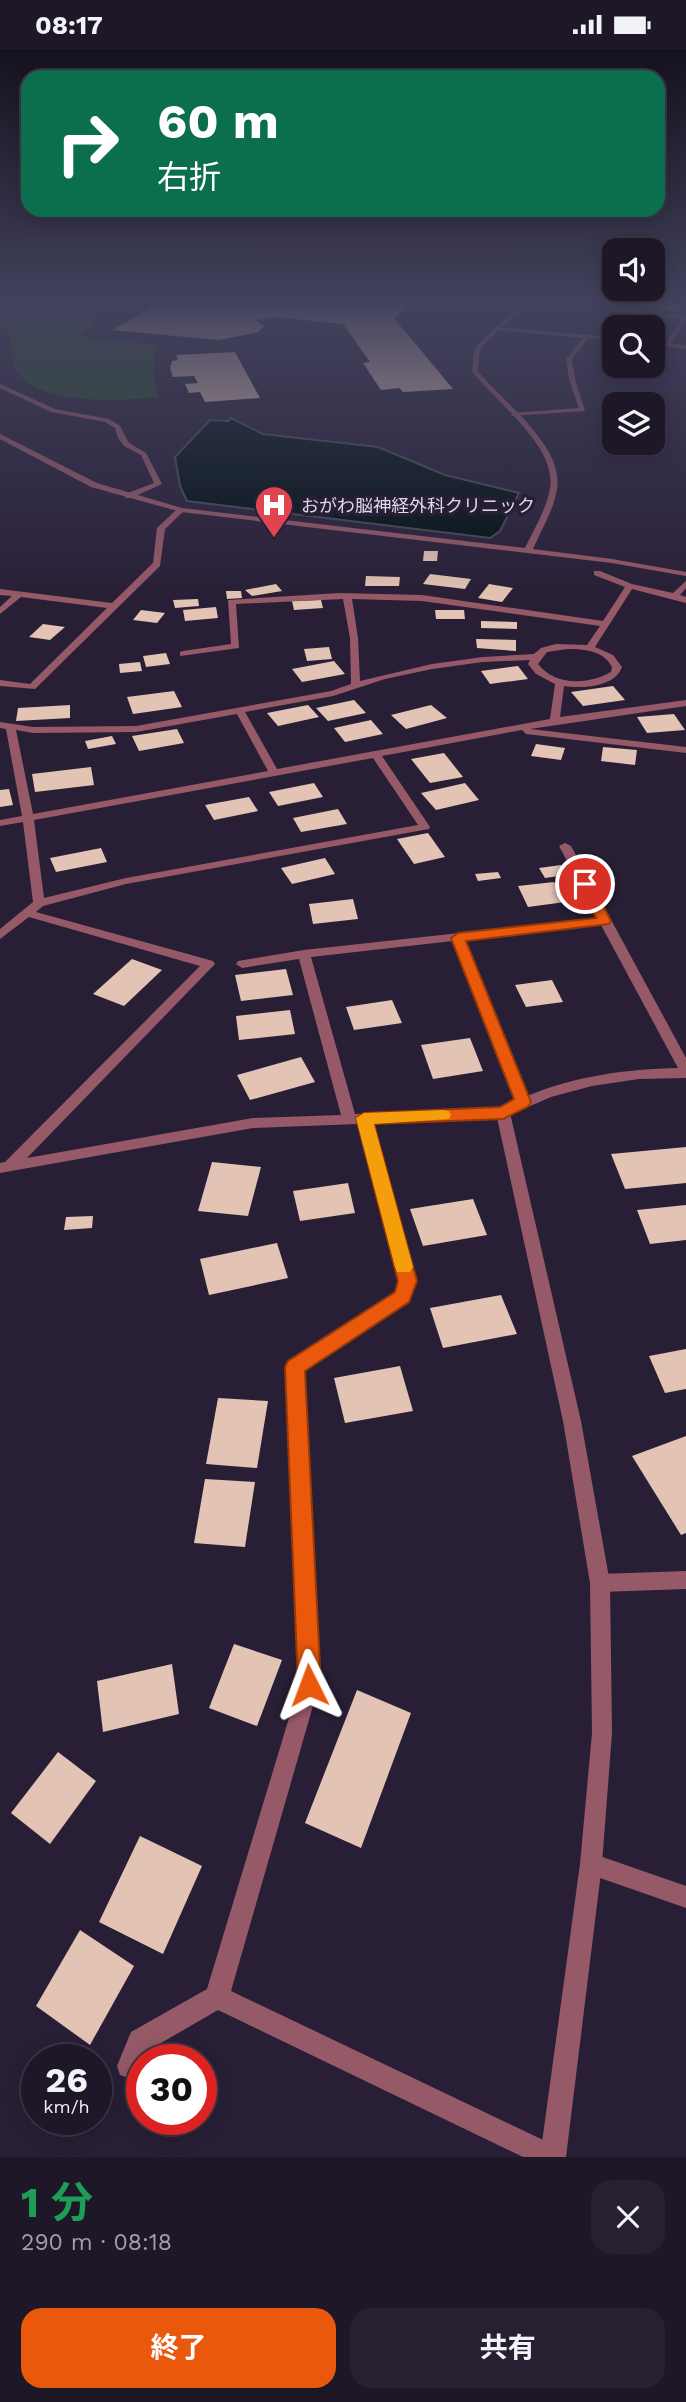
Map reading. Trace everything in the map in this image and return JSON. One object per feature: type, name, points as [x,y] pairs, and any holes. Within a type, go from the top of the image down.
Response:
[{"type":"street","points":[[34,402],[52,411],[107,420],[118,427],[122,442],[144,454],[158,484],[128,496]]},
{"type":"street","points":[[502,402],[543,450],[555,475],[552,497],[528,551]]},
{"type":"street","points":[[513,415],[583,410],[580,402]]},
{"type":"street","points":[[0,436],[94,485],[181,510],[612,561],[686,574]]},
{"type":"street","points":[[0,683],[32,687],[157,564],[161,529],[181,510]]},
{"type":"street","points":[[597,573],[630,586],[686,600]]},
{"type":"street","points":[[675,596],[686,583]]},
{"type":"street","points":[[590,648],[630,586]]},
{"type":"street","points":[[0,592],[112,606]]},
{"type":"street","points":[[0,611],[20,594]]},
{"type":"street","points":[[347,597],[354,638],[356,685]]},
{"type":"street","points":[[183,654],[236,646],[232,602],[282,598],[422,598],[606,624]]},
{"type":"street","points":[[39,903],[28,818],[5,727],[125,729],[333,694],[356,685],[435,666],[535,657],[550,648],[561,646],[590,648],[615,661],[617,667],[615,673],[597,682],[560,681],[537,670],[533,663],[535,657]]},
{"type":"street","points":[[555,721],[560,681]]},
{"type":"street","points":[[0,823],[555,721],[686,703]]},
{"type":"street","points":[[240,711],[274,773]]},
{"type":"street","points":[[511,730],[686,750]]},
{"type":"street","points":[[0,935],[39,903],[127,881],[425,827],[376,755]]},
{"type":"street","points":[[4,1167],[253,1123],[503,1113],[539,1094],[639,1072],[686,1072],[565,846]]},
{"type":"street","points":[[4,1167],[209,964],[27,913]]},
{"type":"street","points":[[242,964],[304,954],[605,921]]},
{"type":"street","points":[[458,938],[523,1102]]},
{"type":"street","points":[[139,2044],[217,1997],[309,1685],[295,1367],[402,1296],[408,1281],[304,954]]},
{"type":"street","points":[[217,1997],[552,2157],[591,1864],[602,1733],[600,1583],[572,1421],[503,1113]]},
{"type":"street","points":[[600,1583],[686,1580]]},
{"type":"street","points":[[591,1864],[686,1897]]},
{"type":"shaded area","points":[[231,418],[263,434],[378,447],[445,475],[519,493],[500,531],[490,538],[187,501],[180,486],[175,457],[210,420],[228,421]]},
{"type":"building","points":[[424,551],[438,551],[437,561],[423,561]]},
{"type":"building","points":[[430,574],[471,579],[465,589],[423,584]]},
{"type":"building","points":[[366,576],[400,577],[399,586],[365,586]]},
{"type":"building","points":[[276,584],[282,591],[252,596],[245,590]]},
{"type":"building","points":[[489,584],[513,588],[502,602],[478,598]]},
{"type":"building","points":[[226,591],[241,591],[242,598],[227,599]]},
{"type":"building","points":[[198,599],[199,606],[175,608],[173,600]]},
{"type":"building","points":[[321,600],[323,608],[294,610],[292,601]]},
{"type":"building","points":[[216,607],[218,618],[185,621],[183,610]]},
{"type":"building","points":[[141,610],[165,613],[157,623],[133,620]]},
{"type":"building","points":[[435,610],[464,610],[465,619],[436,619]]},
{"type":"building","points":[[481,621],[517,622],[517,629],[481,628]]},
{"type":"building","points":[[43,624],[65,627],[50,640],[29,637]]},
{"type":"building","points":[[476,639],[516,640],[516,651],[477,648]]},
{"type":"building","points":[[329,647],[332,659],[307,661],[304,649]]},
{"type":"building","points":[[166,653],[170,664],[146,667],[143,656]]},
{"type":"building","points":[[334,661],[345,674],[302,682],[292,669]]},
{"type":"building","points":[[140,662],[142,671],[120,673],[119,664]]},
{"type":"building","points":[[518,666],[528,679],[490,684],[481,671]]},
{"type":"building","points":[[613,686],[625,700],[583,706],[571,692]]},
{"type":"building","points":[[174,691],[182,707],[133,714],[127,697]]},
{"type":"building","points":[[354,700],[366,713],[328,721],[316,708]]},
{"type":"building","points":[[70,705],[70,718],[16,721],[18,708]]},
{"type":"building","points":[[308,705],[319,717],[278,726],[267,713]]},
{"type":"building","points":[[431,705],[447,718],[406,729],[391,715]]},
{"type":"building","points":[[674,714],[685,730],[647,733],[637,717]]},
{"type":"building","points":[[371,720],[383,734],[345,742],[334,728]]},
{"type":"building","points":[[177,729],[184,743],[139,751],[132,736]]},
{"type":"building","points":[[112,736],[116,744],[88,749],[85,741]]},
{"type":"building","points":[[536,744],[565,748],[561,760],[531,756]]},
{"type":"building","points":[[603,747],[637,750],[635,765],[601,761]]},
{"type":"building","points":[[444,753],[463,777],[430,783],[411,759]]},
{"type":"building","points":[[91,767],[94,785],[35,792],[32,774]]},
{"type":"building","points":[[314,783],[323,797],[278,806],[269,792]]},
{"type":"building","points":[[465,783],[479,800],[436,810],[421,793]]},
{"type":"building","points":[[9,789],[13,805],[0,807],[0,790]]},
{"type":"building","points":[[249,797],[258,811],[214,820],[205,805]]},
{"type":"building","points":[[338,809],[347,824],[301,832],[293,818]]},
{"type":"building","points":[[428,833],[445,857],[414,864],[397,839]]},
{"type":"building","points":[[101,848],[107,862],[56,872],[50,858]]},
{"type":"building","points":[[325,858],[335,874],[292,884],[281,868]]},
{"type":"building","points":[[561,865],[566,875],[545,878],[539,868]]},
{"type":"building","points":[[498,872],[501,878],[478,881],[475,874]]},
{"type":"building","points":[[554,882],[565,902],[528,907],[518,886]]},
{"type":"building","points":[[353,899],[358,919],[313,924],[309,904]]},
{"type":"building","points":[[132,959],[162,970],[124,1006],[93,994]]},
{"type":"building","points":[[286,969],[293,995],[241,1001],[235,975]]},
{"type":"building","points":[[552,980],[563,1002],[526,1007],[515,985]]},
{"type":"building","points":[[392,1000],[402,1023],[354,1030],[346,1007]]},
{"type":"building","points":[[290,1010],[295,1034],[239,1040],[236,1016]]},
{"type":"building","points":[[470,1038],[483,1071],[433,1079],[421,1045]]},
{"type":"building","points":[[301,1057],[315,1082],[250,1100],[237,1075]]},
{"type":"building","points":[[686,1147],[686,1183],[625,1189],[611,1154]]},
{"type":"building","points":[[212,1162],[261,1167],[248,1216],[198,1211]]},
{"type":"building","points":[[348,1183],[355,1213],[300,1221],[293,1191]]},
{"type":"building","points":[[473,1199],[487,1235],[423,1246],[410,1209]]},
{"type":"building","points":[[686,1205],[686,1240],[650,1244],[637,1210]]},
{"type":"building","points":[[93,1216],[92,1228],[64,1230],[66,1217]]},
{"type":"building","points":[[277,1243],[288,1278],[209,1295],[200,1259]]},
{"type":"building","points":[[501,1295],[517,1334],[443,1348],[430,1308]]},
{"type":"building","points":[[686,1349],[686,1389],[665,1393],[649,1356]]},
{"type":"building","points":[[400,1366],[413,1411],[345,1423],[334,1378]]},
{"type":"building","points":[[218,1398],[268,1401],[257,1468],[206,1464]]},
{"type":"building","points":[[686,1436],[686,1533],[681,1535],[632,1456]]},
{"type":"building","points":[[205,1479],[255,1482],[245,1547],[194,1543]]},
{"type":"building","points":[[234,1644],[282,1660],[257,1726],[209,1708]]},
{"type":"building","points":[[172,1664],[179,1714],[103,1732],[97,1681]]},
{"type":"building","points":[[357,1690],[411,1713],[361,1848],[305,1823]]},
{"type":"building","points":[[58,1752],[96,1781],[50,1844],[11,1813]]},
{"type":"building","points":[[140,1836],[202,1866],[163,1954],[99,1922]]},
{"type":"building","points":[[80,1930],[134,1966],[91,2044],[36,2006]]},
{"type":"slow traffic","points":[[404,1267],[364,1118],[443,1115]]},
{"type":"place","name":"おがわ脳神経外科クリニック","points":[[274,539]]},
{"type":"route","points":[[309,1685],[295,1367],[402,1296],[408,1281],[364,1118],[503,1113],[523,1102],[458,938],[605,921],[585,884]]}]
